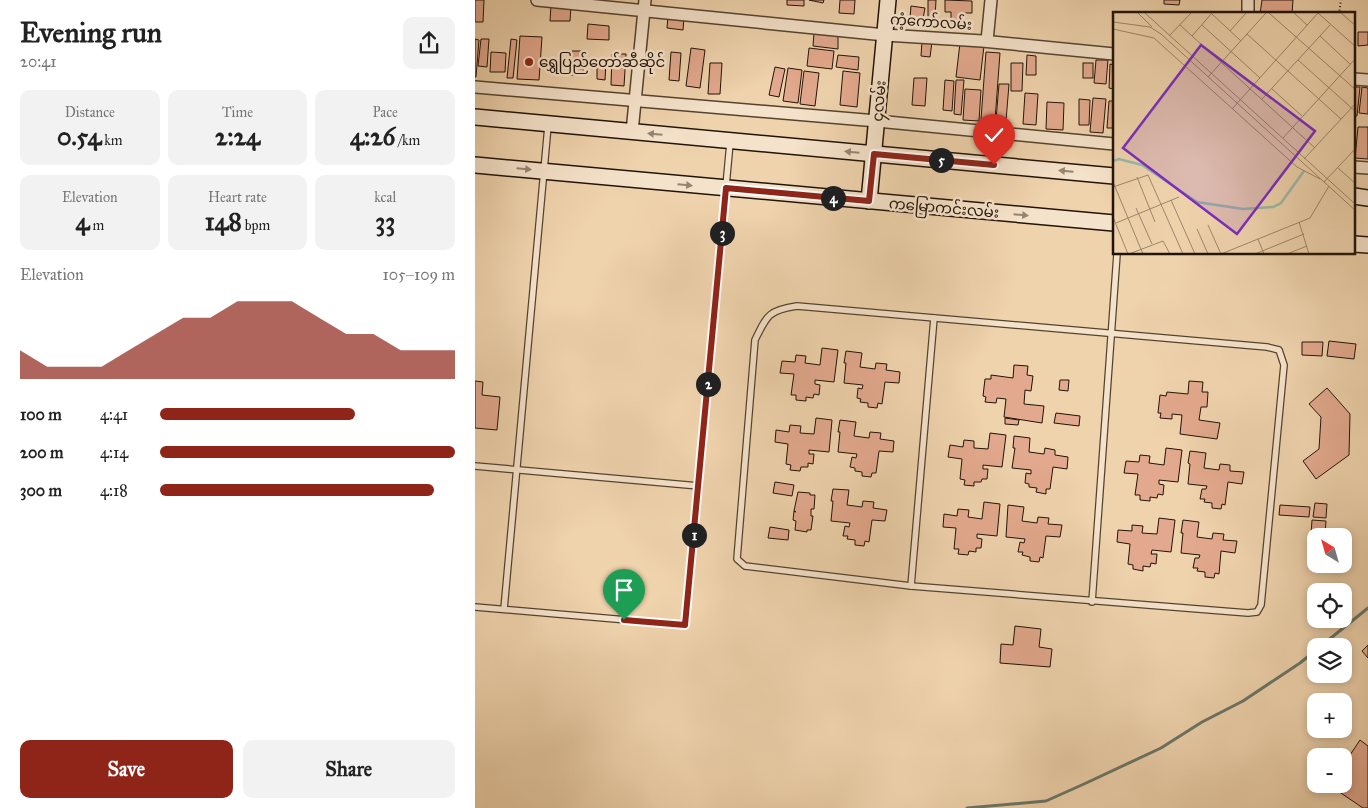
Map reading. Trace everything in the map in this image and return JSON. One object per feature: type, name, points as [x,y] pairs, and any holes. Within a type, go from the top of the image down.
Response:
[{"type":"main road","name":"၄လမ်း","points":[[869,201],[888,0]]},
{"type":"main road","points":[[475,118],[1113,176]]},
{"type":"main road","name":"ကမြောကင်းလမ်း","points":[[475,165],[1113,223]]},
{"type":"street","name":"ကံ့ကော်လမ်း","points":[[537,0],[644,5],[885,35],[987,41],[1113,54]]},
{"type":"street","points":[[987,41],[991,0]]},
{"type":"street","points":[[632,132],[644,5]]},
{"type":"street","points":[[475,87],[877,121],[1113,144]]},
{"type":"lane","points":[[503,609],[548,124]]},
{"type":"lane","points":[[475,607],[685,625],[730,141]]},
{"type":"lane","points":[[1092,602],[1117,255]]},
{"type":"lane","points":[[797,306],[935,318],[1267,347],[1279,350],[1284,365],[1261,605],[1257,612],[1248,613],[1092,602],[911,586],[745,566],[737,559],[755,340],[765,319],[779,308],[797,306]]},
{"type":"lane","points":[[911,586],[935,318]]},
{"type":"lane","points":[[475,466],[699,486]]},
{"type":"building","points":[[475,0],[484,0],[483,22],[475,22]]},
{"type":"building","points":[[787,0],[804,0],[804,6],[787,5]]},
{"type":"building","points":[[809,0],[824,0],[823,3]]},
{"type":"building","points":[[840,0],[855,0],[854,14],[839,13]]},
{"type":"building","points":[[928,0],[936,0],[935,19],[928,19]]},
{"type":"building","points":[[945,0],[972,1],[972,13],[963,13],[963,23],[951,23],[951,12],[945,12]]},
{"type":"building","points":[[1164,0],[1180,0],[1179,5],[1164,4]]},
{"type":"building","points":[[1262,0],[1293,0],[1292,12],[1260,12]]},
{"type":"building","points":[[551,5],[571,6],[570,21],[550,21]]},
{"type":"building","points":[[911,6],[925,8],[923,19],[910,18]]},
{"type":"building","points":[[668,16],[684,17],[683,30],[667,28]]},
{"type":"building","points":[[588,24],[609,26],[609,40],[587,39]]},
{"type":"building","points":[[1358,32],[1368,32],[1368,45],[1358,46]]},
{"type":"building","points":[[814,33],[838,35],[838,49],[813,46]]},
{"type":"building","points":[[520,36],[542,37],[539,80],[517,79]]},
{"type":"building","points":[[475,39],[479,40],[476,77],[475,77]]},
{"type":"building","points":[[481,39],[489,39],[487,67],[478,66]]},
{"type":"building","points":[[511,39],[517,40],[513,78],[507,78]]},
{"type":"building","points":[[922,41],[932,42],[930,57],[921,56]]},
{"type":"building","points":[[960,43],[984,46],[980,80],[956,77]]},
{"type":"building","points":[[691,48],[705,50],[700,88],[686,86]]},
{"type":"building","points":[[809,48],[834,51],[832,69],[807,66]]},
{"type":"building","points":[[572,51],[584,51],[583,75],[570,75]]},
{"type":"building","points":[[491,52],[506,53],[505,72],[490,72]]},
{"type":"building","points":[[671,52],[681,53],[679,81],[669,80]]},
{"type":"building","points":[[986,52],[1000,53],[995,120],[981,119]]},
{"type":"building","points":[[612,54],[626,54],[624,86],[611,85]]},
{"type":"building","points":[[838,55],[859,57],[858,70],[836,67]]},
{"type":"building","points":[[1027,55],[1036,56],[1036,75],[1026,75]]},
{"type":"building","points":[[1096,60],[1108,60],[1106,84],[1094,83]]},
{"type":"building","points":[[597,61],[606,62],[605,80],[597,79]]},
{"type":"building","points":[[710,63],[722,63],[720,94],[708,94]]},
{"type":"building","points":[[1011,63],[1023,63],[1022,91],[1011,91]]},
{"type":"building","points":[[1083,63],[1093,63],[1093,78],[1083,78]]},
{"type":"building","points":[[1110,64],[1113,65],[1113,89],[1109,88]]},
{"type":"building","points":[[775,67],[785,69],[779,97],[769,95]]},
{"type":"building","points":[[788,68],[802,70],[798,103],[783,101]]},
{"type":"building","points":[[804,71],[819,73],[815,106],[800,104]]},
{"type":"building","points":[[843,71],[860,73],[857,107],[840,105]]},
{"type":"building","points":[[914,78],[927,78],[925,106],[912,105]]},
{"type":"building","points":[[945,80],[954,81],[952,111],[943,110]]},
{"type":"building","points":[[956,80],[964,80],[961,115],[954,114]]},
{"type":"building","points":[[999,84],[1009,84],[1006,121],[996,120]]},
{"type":"building","points":[[1356,87],[1360,87],[1357,116]]},
{"type":"building","points":[[1362,87],[1368,88],[1368,114],[1359,113]]},
{"type":"building","points":[[965,89],[981,90],[979,121],[963,120]]},
{"type":"building","points":[[1025,93],[1038,94],[1036,125],[1023,124]]},
{"type":"building","points":[[1093,98],[1106,99],[1103,133],[1090,132]]},
{"type":"building","points":[[1079,99],[1090,100],[1089,125],[1079,125]]},
{"type":"building","points":[[1109,101],[1113,101],[1113,128],[1107,128]]},
{"type":"building","points":[[1047,102],[1064,103],[1063,130],[1046,129]]},
{"type":"building","points":[[1358,127],[1368,127],[1368,159],[1356,158]]},
{"type":"building","points":[[1329,341],[1356,344],[1354,359],[1327,356]]},
{"type":"building","points":[[1302,342],[1323,342],[1322,356],[1302,355]]},
{"type":"building","points":[[822,348],[838,350],[834,382],[815,380],[815,384],[820,385],[819,395],[814,394],[813,398],[806,397],[806,401],[796,400],[796,395],[791,395],[794,374],[780,373],[782,361],[795,362],[796,355],[806,356],[805,363],[820,365]]},
{"type":"building","points":[[846,351],[862,353],[860,367],[875,369],[876,363],[887,364],[886,370],[900,372],[899,383],[885,382],[882,404],[878,403],[877,408],[868,407],[868,403],[860,402],[861,399],[857,398],[858,388],[862,389],[863,385],[844,383]]},
{"type":"building","points":[[1014,365],[1028,366],[1027,375],[1033,376],[1031,391],[1025,390],[1024,404],[1044,406],[1042,423],[1004,417],[1006,399],[997,398],[996,403],[985,402],[986,397],[983,396],[985,379],[991,379],[991,375],[1013,378]]},
{"type":"building","points":[[1060,380],[1069,380],[1068,391],[1059,390]]},
{"type":"building","points":[[475,381],[483,382],[482,395],[500,397],[497,430],[475,428]]},
{"type":"building","points":[[1189,381],[1203,382],[1202,392],[1208,392],[1207,407],[1201,407],[1199,420],[1220,423],[1217,439],[1180,434],[1182,415],[1172,414],[1172,419],[1160,418],[1161,413],[1158,413],[1160,395],[1166,396],[1167,392],[1188,394]]},
{"type":"building","points":[[1327,388],[1350,414],[1349,455],[1316,479],[1303,461],[1319,449],[1321,417],[1309,404]]},
{"type":"building","points":[[1056,413],[1080,416],[1079,426],[1054,423]]},
{"type":"building","points":[[816,418],[832,420],[829,452],[809,450],[809,454],[814,454],[813,464],[808,463],[808,467],[801,467],[800,471],[790,470],[791,465],[786,464],[788,444],[775,442],[776,430],[789,432],[790,425],[801,426],[800,433],[814,434]]},
{"type":"building","points":[[1005,418],[1019,420],[1018,425],[1005,424]]},
{"type":"building","points":[[840,420],[856,422],[854,436],[869,438],[870,432],[881,433],[880,439],[894,441],[893,452],[879,451],[876,473],[872,473],[871,477],[862,476],[862,472],[855,471],[855,468],[850,467],[852,457],[856,458],[857,454],[838,452]]},
{"type":"building","points":[[990,433],[1006,435],[1002,467],[983,465],[983,469],[988,469],[987,479],[982,479],[981,482],[974,482],[974,486],[964,485],[965,480],[960,479],[962,459],[948,457],[950,445],[963,447],[964,440],[974,441],[974,448],[988,449]]},
{"type":"building","points":[[1014,436],[1030,438],[1029,452],[1044,454],[1045,448],[1055,450],[1055,455],[1068,457],[1067,469],[1053,467],[1050,489],[1046,489],[1046,494],[1036,492],[1037,488],[1029,487],[1029,484],[1025,483],[1026,473],[1031,474],[1031,470],[1012,468],[1015,448],[1013,448]]},
{"type":"building","points":[[1166,448],[1182,450],[1178,482],[1159,480],[1159,484],[1164,485],[1163,495],[1158,494],[1157,498],[1150,497],[1150,501],[1140,500],[1140,495],[1135,495],[1138,474],[1124,473],[1126,461],[1139,462],[1140,455],[1150,456],[1149,463],[1164,465]]},
{"type":"building","points":[[1190,451],[1206,453],[1204,468],[1219,470],[1220,464],[1230,465],[1230,471],[1244,472],[1242,484],[1228,482],[1225,505],[1222,504],[1221,509],[1212,508],[1212,503],[1204,502],[1205,499],[1200,499],[1202,489],[1206,489],[1207,486],[1188,484]]},
{"type":"building","points":[[775,482],[794,485],[792,496],[773,493]]},
{"type":"building","points":[[833,489],[849,490],[847,505],[862,507],[863,501],[874,502],[873,508],[887,510],[885,521],[872,520],[869,542],[865,541],[864,546],[855,545],[855,540],[847,539],[848,536],[843,536],[845,526],[849,527],[850,523],[831,521]]},
{"type":"building","points":[[798,492],[815,495],[814,509],[811,509],[811,516],[813,516],[811,530],[807,530],[807,532],[795,530],[794,511]]},
{"type":"building","points":[[984,502],[1000,504],[997,536],[977,534],[977,538],[982,539],[981,548],[976,548],[976,552],[969,551],[968,555],[958,554],[959,549],[954,549],[956,528],[943,527],[944,514],[957,516],[958,509],[969,510],[968,517],[982,519]]},
{"type":"building","points":[[1315,503],[1327,504],[1326,518],[1313,517]]},
{"type":"building","points":[[1008,505],[1024,507],[1022,521],[1037,523],[1038,517],[1049,518],[1048,524],[1062,525],[1060,537],[1046,536],[1043,558],[1040,557],[1039,562],[1030,561],[1030,557],[1022,555],[1023,552],[1018,552],[1020,542],[1024,543],[1025,539],[1006,537]]},
{"type":"building","points":[[1280,505],[1310,507],[1309,517],[1279,515]]},
{"type":"building","points":[[1159,518],[1175,520],[1171,552],[1152,550],[1151,554],[1157,554],[1156,564],[1151,563],[1150,567],[1143,566],[1143,571],[1133,569],[1133,565],[1128,564],[1130,544],[1117,542],[1118,530],[1132,531],[1132,525],[1143,526],[1142,533],[1157,534]]},
{"type":"building","points":[[1183,520],[1199,522],[1197,537],[1212,539],[1213,533],[1224,534],[1223,540],[1237,541],[1235,553],[1221,551],[1219,574],[1215,573],[1214,578],[1205,577],[1205,572],[1197,571],[1198,568],[1193,568],[1195,558],[1199,558],[1200,555],[1181,553]]},
{"type":"building","points":[[1312,520],[1326,521],[1326,528],[1311,528]]},
{"type":"building","points":[[770,527],[789,530],[788,540],[768,538]]},
{"type":"building","points":[[1015,626],[1041,629],[1039,647],[1052,649],[1050,667],[1000,663],[1001,644],[1013,645]]},
{"type":"building","points":[[1368,645],[1368,658],[1362,651]]},
{"type":"building","points":[[1360,740],[1368,746],[1368,808],[1363,808],[1341,793],[1352,793],[1352,752]]},
{"type":"waterway","points":[[1331,638],[1368,608]]},
{"type":"waterway","points":[[967,808],[1046,801],[1161,748],[1202,722],[1243,701],[1307,657]]},
{"type":"place","name":"ရွှေပြည်တော်ဆီဆိုင်","points":[[529,62]]},
{"type":"route","points":[[624,620],[685,625],[726,188],[869,201],[874,154],[994,165]]}]
